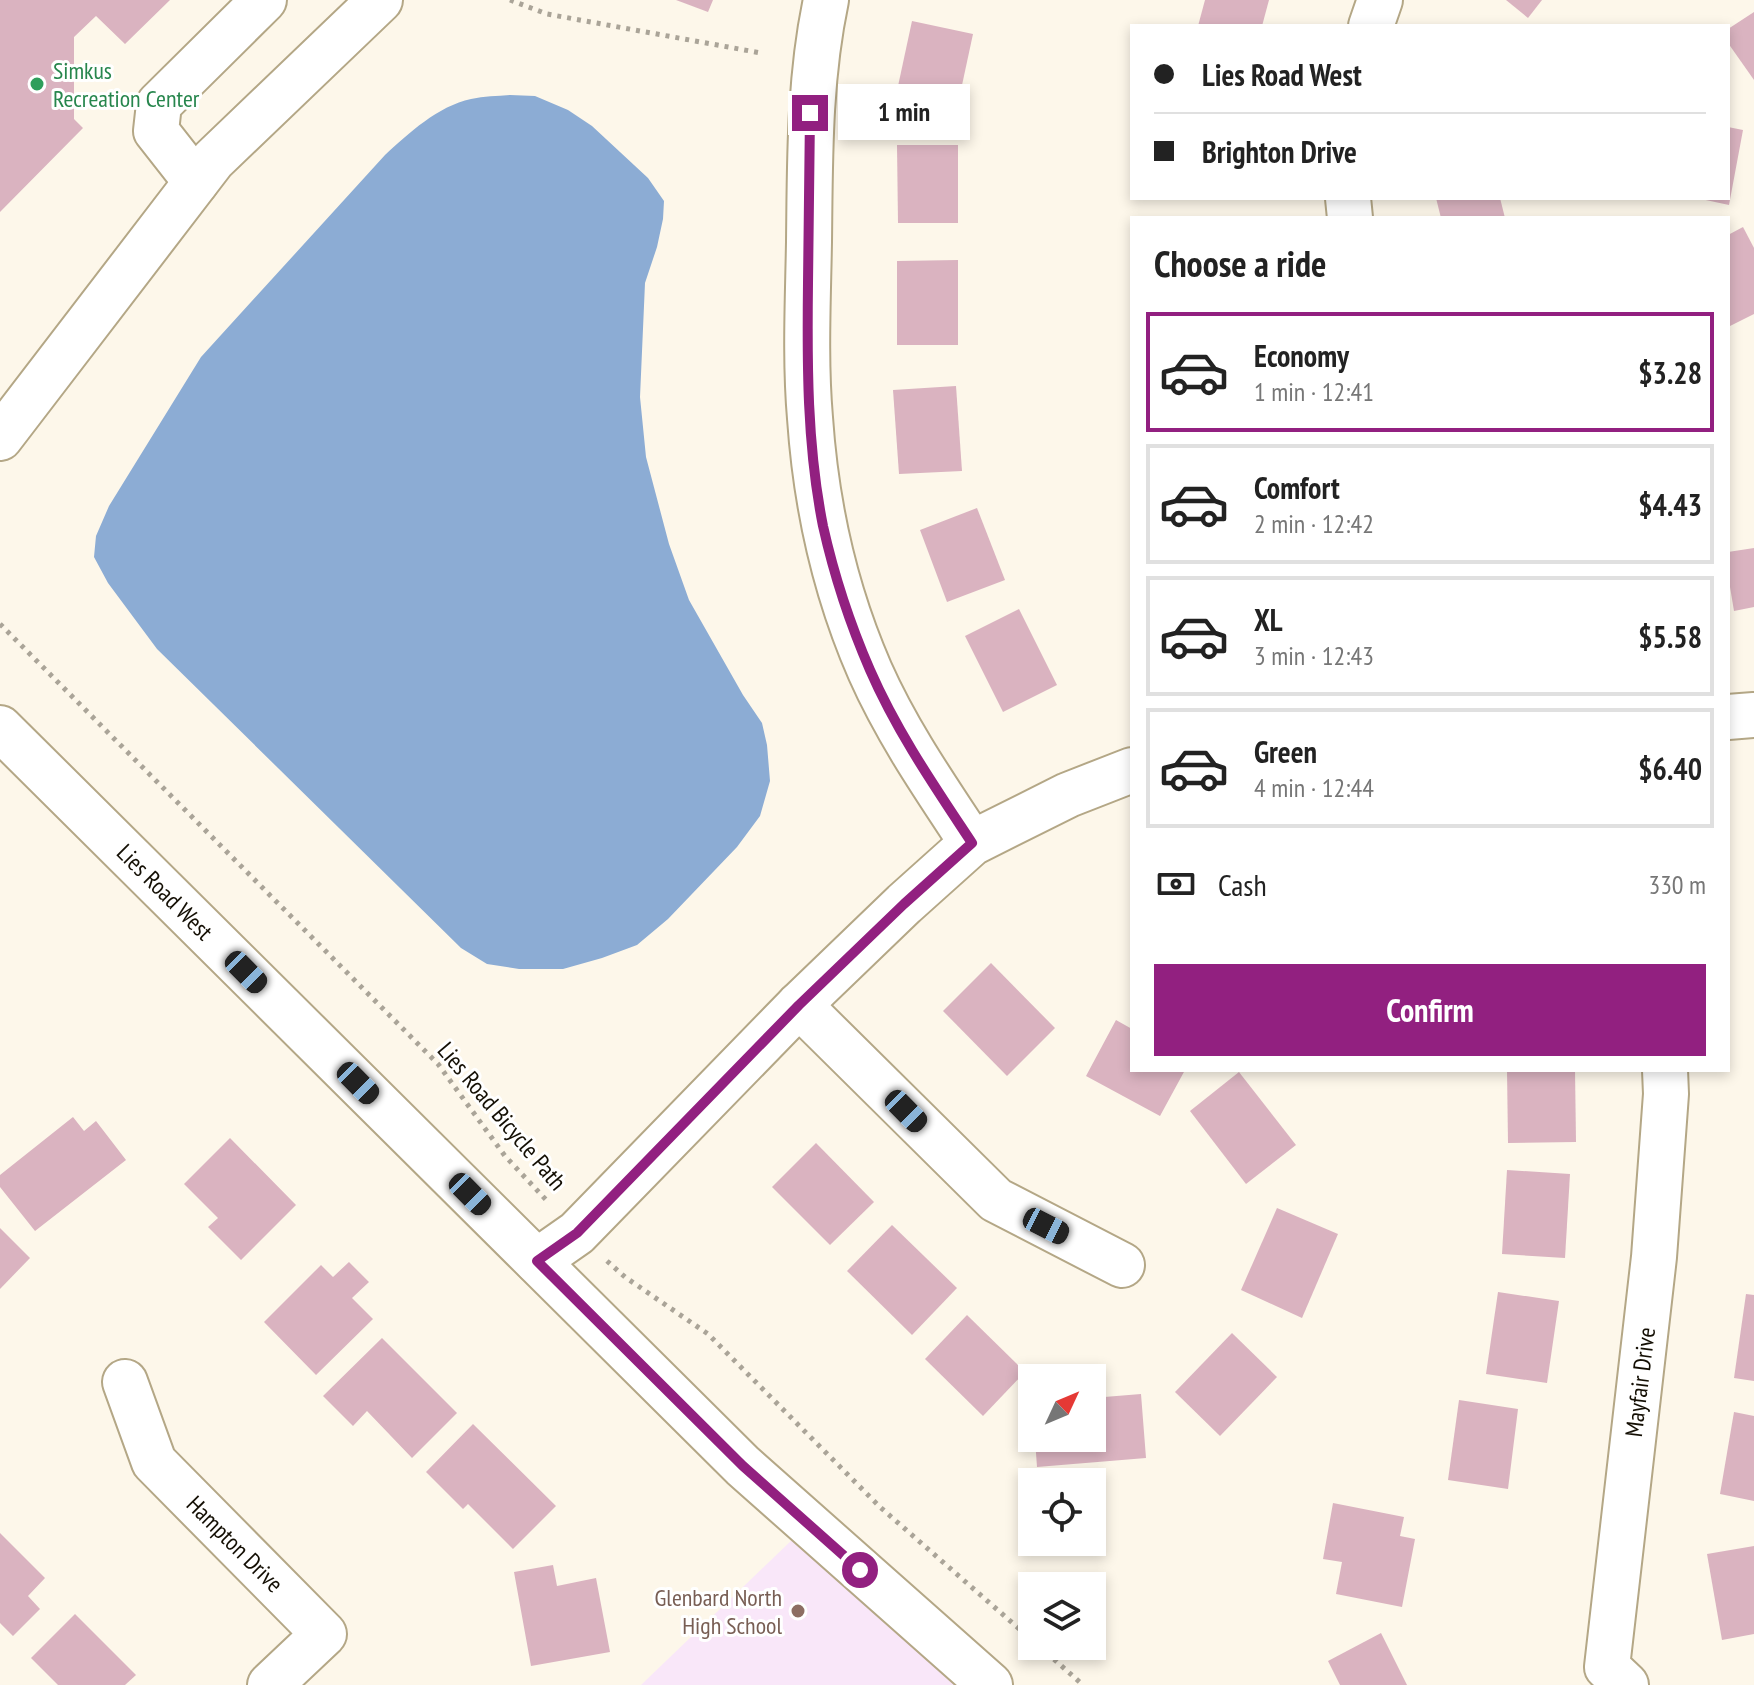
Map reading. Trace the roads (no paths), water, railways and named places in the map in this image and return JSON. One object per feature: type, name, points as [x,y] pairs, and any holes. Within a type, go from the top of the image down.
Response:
[{"type":"street","points":[[196,182],[156,131],[159,104],[264,0]]},
{"type":"street","points":[[0,438],[213,160],[380,0]]},
{"type":"street","points":[[826,0],[810,113],[807,345],[809,415],[823,526],[845,606],[870,671],[903,737],[972,843]]},
{"type":"street","points":[[1372,24],[1380,0]]},
{"type":"street","points":[[1730,717],[1754,715]]},
{"type":"street","name":"Lies Road West","points":[[0,728],[743,1466],[990,1685]]},
{"type":"street","points":[[537,1261],[577,1233],[799,1005],[972,843],[1068,795],[1130,771]]},
{"type":"street","points":[[799,1005],[996,1200],[1122,1265]]},
{"type":"street","name":"Mayfair Drive","points":[[1626,1685],[1607,1667],[1654,1257],[1665,1072]]},
{"type":"street","name":"Hampton Drive","points":[[125,1382],[154,1462],[324,1634],[270,1685]]},
{"type":"water","points":[[535,96],[568,110],[592,126],[648,178],[664,201],[657,247],[645,283],[640,397],[646,457],[669,544],[689,600],[762,723],[770,781],[760,816],[737,847],[668,919],[637,945],[563,969],[519,969],[487,964],[461,948],[157,649],[108,583],[94,557],[96,536],[109,506],[201,357],[404,138],[436,114],[459,103],[481,97]]},
{"type":"place","name":"Simkus Recreation Center","points":[[37,84]]},
{"type":"place","name":"Glenbard North High School","points":[[798,1611]]}]
